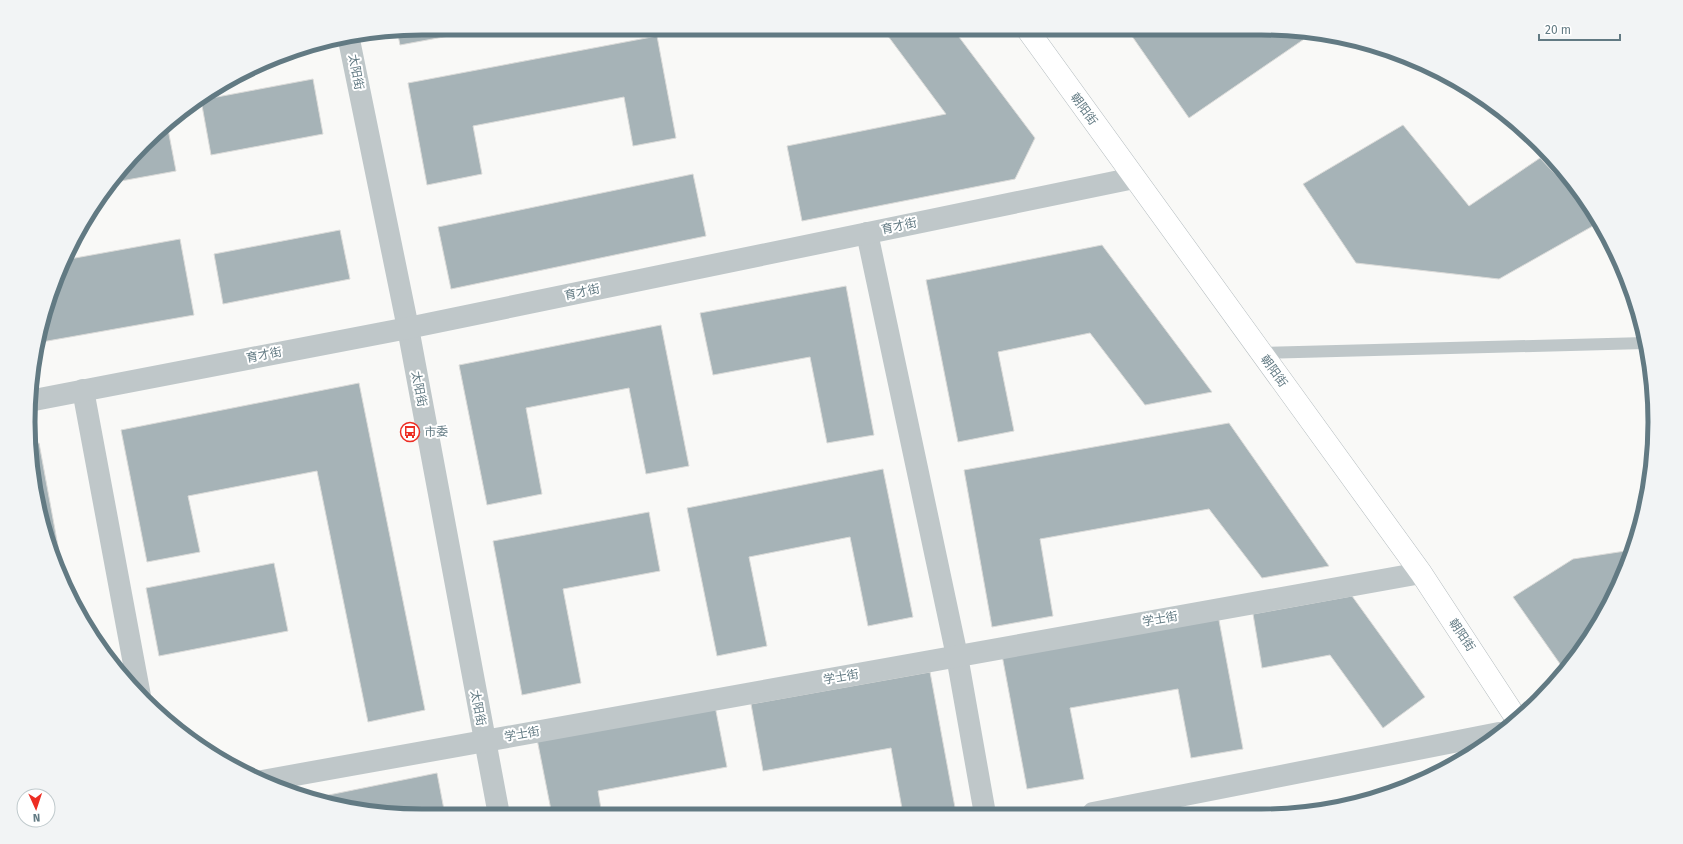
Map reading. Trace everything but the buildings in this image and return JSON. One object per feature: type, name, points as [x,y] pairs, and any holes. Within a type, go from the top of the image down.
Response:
[{"type":"main road","name":"朝阳街","points":[[1031,35],[1420,573],[1514,715]]},
{"type":"street","name":"太阳街","points":[[349,42],[408,328],[498,809]]},
{"type":"street","name":"育才街","points":[[36,400],[408,328],[1134,178]]},
{"type":"street","points":[[867,233],[957,656],[984,809]]},
{"type":"street","points":[[83,390],[138,685]]},
{"type":"street","name":"学士街","points":[[272,779],[1420,573]]},
{"type":"street","points":[[1112,809],[1489,735]]},
{"type":"lane","points":[[1261,353],[1640,343]]},
{"type":"place","name":"市委","points":[[410,432]]}]
